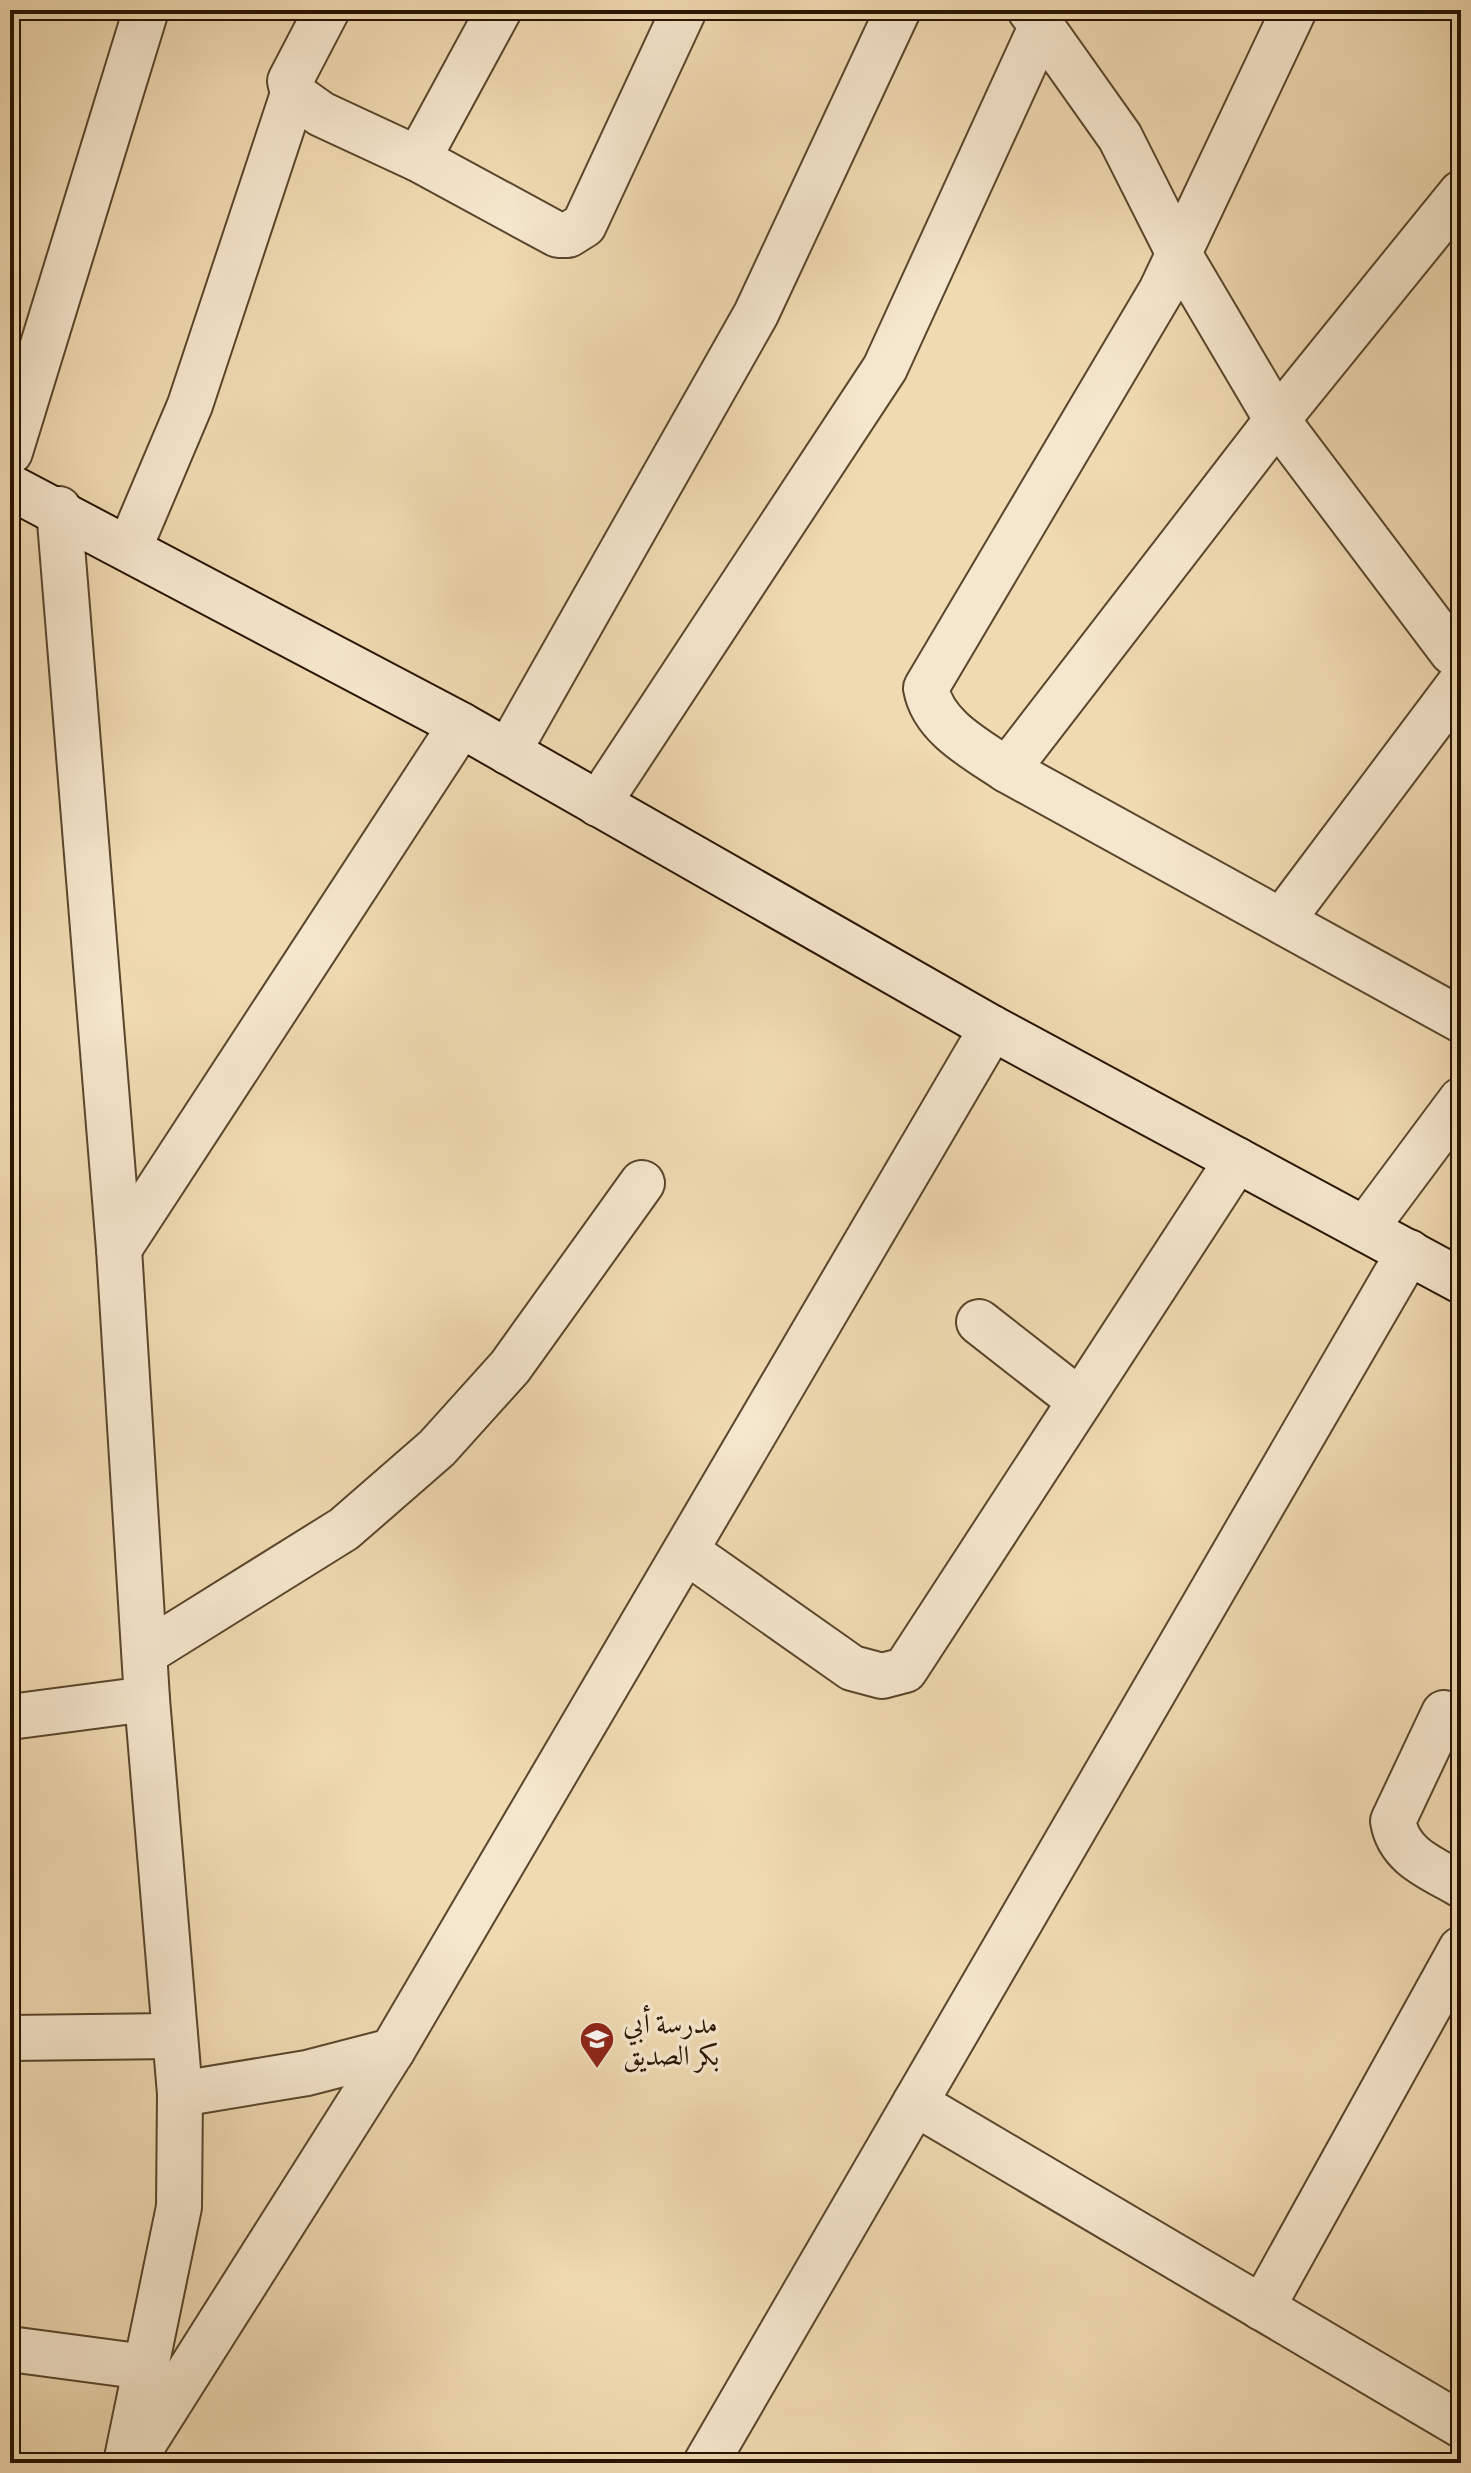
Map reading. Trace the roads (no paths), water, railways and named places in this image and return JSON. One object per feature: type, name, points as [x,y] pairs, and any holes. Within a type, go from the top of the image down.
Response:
[{"type":"street","points":[[10,452],[146,10]]},
{"type":"street","points":[[129,549],[190,405],[293,94],[290,81],[327,10]]},
{"type":"street","points":[[418,159],[499,10]]},
{"type":"street","points":[[293,94],[321,114],[418,159],[558,235],[577,232],[584,225],[684,10]]},
{"type":"street","points":[[508,752],[756,314],[898,10]]},
{"type":"street","points":[[598,804],[885,368],[1036,18]]},
{"type":"street","points":[[1036,18],[1120,137],[1179,254],[1277,420],[1452,652],[1461,659]]},
{"type":"street","points":[[1279,19],[1161,291],[926,688],[928,702],[953,733],[1007,770],[1283,919],[1461,1020]]},
{"type":"street","points":[[1007,770],[1277,420],[1461,193]]},
{"type":"street","points":[[10,487],[59,509],[461,725],[992,1028],[1461,1281]]},
{"type":"street","points":[[59,509],[119,1249],[147,1699],[180,2094],[179,2207],[128,2463]]},
{"type":"street","points":[[1283,919],[1461,682]]},
{"type":"street","points":[[119,1249],[461,725]]},
{"type":"street","points":[[128,2463],[392,2051],[992,1028]]},
{"type":"street","points":[[1365,1229],[1461,1100]]},
{"type":"street","points":[[686,1551],[852,1668],[882,1676],[905,1670],[1237,1160]]},
{"type":"street","points":[[145,1653],[344,1529],[437,1448],[510,1367],[642,1183]]},
{"type":"street","points":[[706,2463],[1409,1252]]},
{"type":"street","points":[[979,1322],[1080,1401]]},
{"type":"street","points":[[10,1717],[147,1699]]},
{"type":"street","points":[[1444,1713],[1393,1821],[1396,1839],[1410,1854],[1461,1885]]},
{"type":"street","points":[[1262,2308],[1461,1949]]},
{"type":"street","points":[[10,2038],[173,2036]]},
{"type":"street","points":[[180,2094],[307,2073],[392,2051]]},
{"type":"street","points":[[915,2103],[1461,2425]]},
{"type":"street","points":[[10,2349],[145,2367]]},
{"type":"place","name":"مدرسة أبي بكر الصديق","points":[[597,2070]]}]
